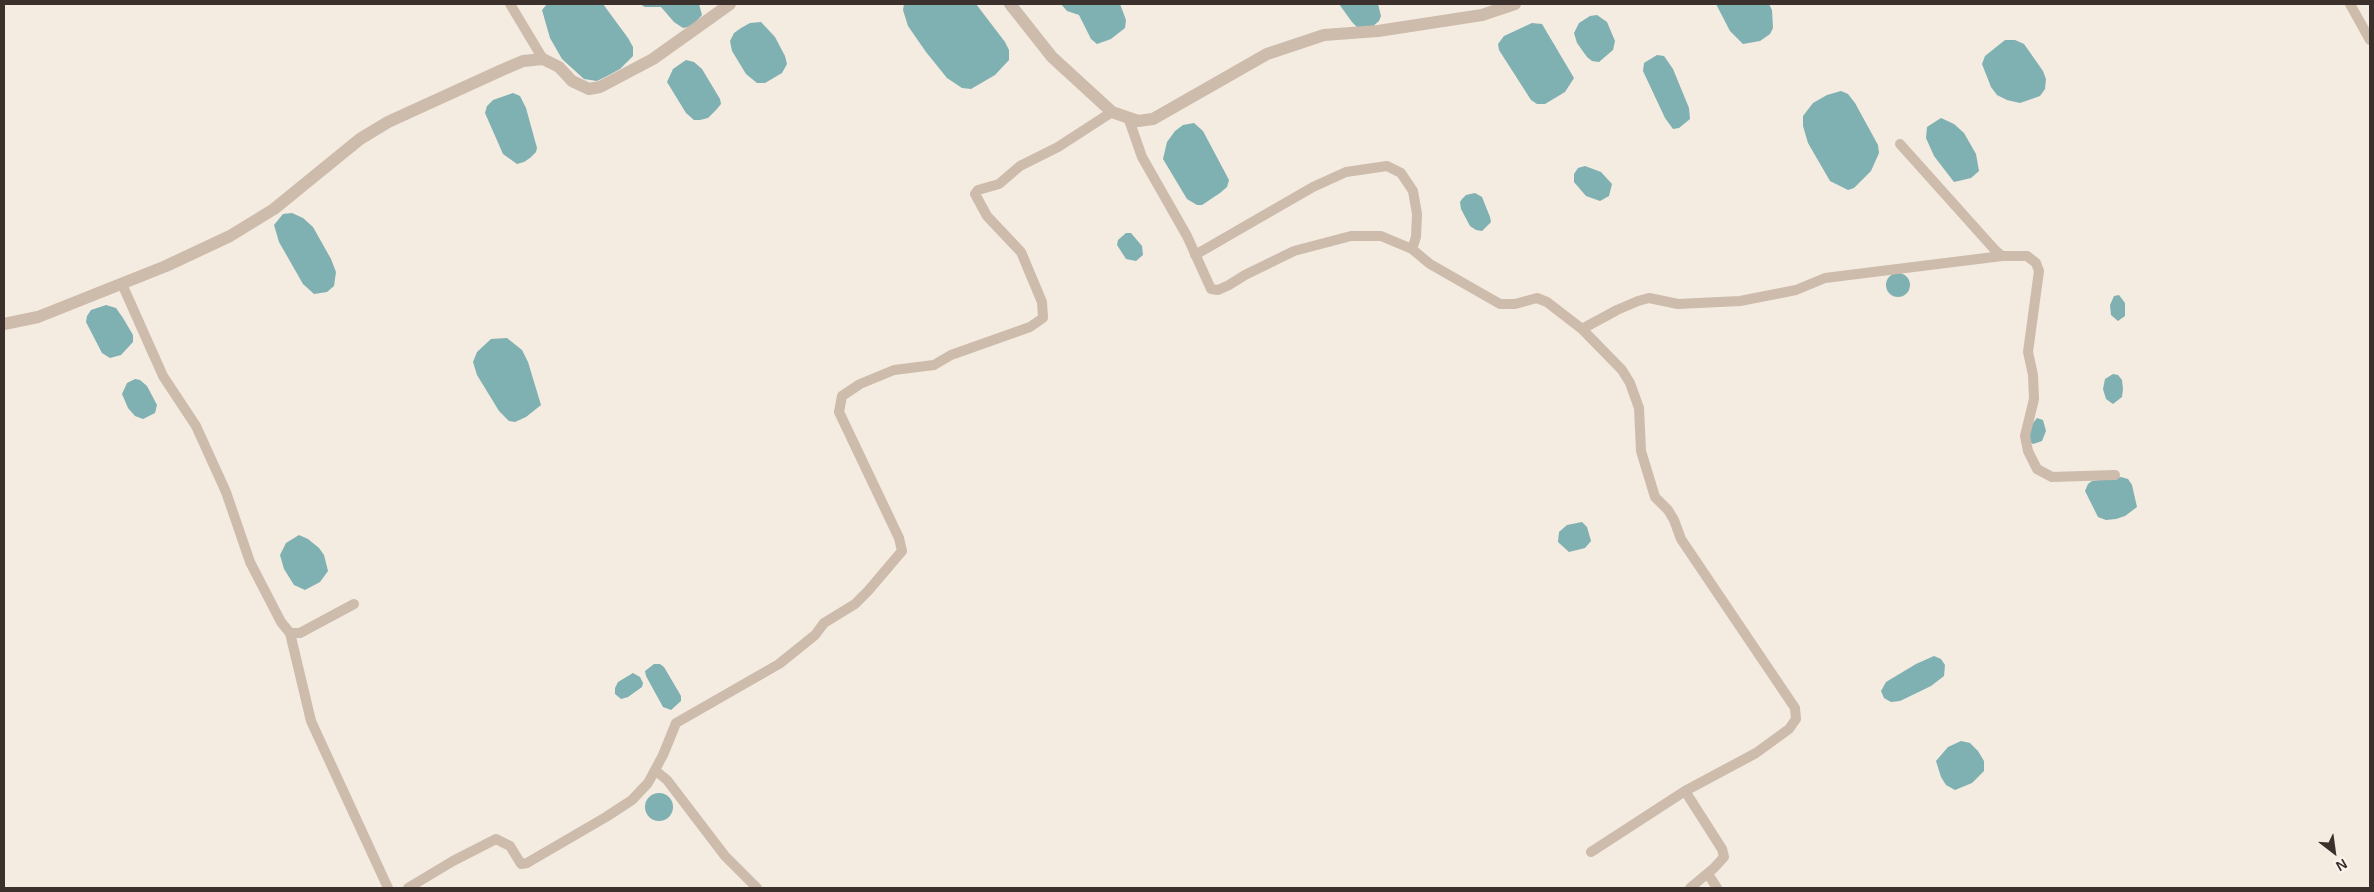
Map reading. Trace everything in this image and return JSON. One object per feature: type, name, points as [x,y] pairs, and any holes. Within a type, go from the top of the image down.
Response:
[{"type":"street","points":[[510,4],[543,59]]},
{"type":"street","points":[[4,324],[38,317],[166,266],[230,236],[274,209],[360,139],[388,122],[523,61],[543,59],[559,67],[572,81],[589,89],[600,87],[653,59],[730,4]]},
{"type":"street","points":[[1010,4],[1052,57],[1112,112],[1138,120],[1153,119],[1267,54],[1324,35],[1378,31],[1482,15],[1515,4]]},
{"type":"street","points":[[2350,4],[2370,40]]},
{"type":"street","points":[[408,888],[452,861],[496,839],[510,846],[521,864],[527,863],[632,800],[656,771],[676,723],[778,664],[802,646],[824,623],[861,597],[902,551],[899,538],[839,412],[842,396],[860,384],[894,370],[934,365],[951,355],[1030,327],[1043,318],[1042,302],[1021,252],[987,216],[974,194],[978,190],[999,184],[1020,166],[1058,147],[1112,112]]},
{"type":"street","points":[[1128,117],[1142,157],[1187,236],[1212,289],[1218,290],[1294,251],[1351,236],[1381,236],[1412,249],[1430,264],[1500,304],[1515,304],[1537,298],[1546,302],[1582,329],[1622,370],[1630,383],[1640,408],[1641,451],[1655,497],[1668,510],[1681,539],[1795,708],[1796,719],[1789,730],[1756,752],[1685,791],[1591,852]]},
{"type":"street","points":[[1900,144],[1945,197],[2002,256]]},
{"type":"street","points":[[1195,256],[1313,187],[1346,172],[1387,166],[1401,174],[1414,191],[1417,214],[1416,237],[1412,249]]},
{"type":"street","points":[[1582,329],[1616,310],[1649,298],[1678,304],[1740,301],[1796,290],[1825,278],[2002,256],[2027,256],[2036,263],[2040,271],[2028,352],[2033,375],[2034,399],[2025,436],[2032,460],[2037,469],[2052,477],[2114,475]]},
{"type":"street","points":[[122,284],[163,376],[196,426],[226,492],[250,562],[261,585],[281,622],[290,633],[310,720],[388,888]]},
{"type":"street","points":[[290,633],[300,633],[354,604]]},
{"type":"street","points":[[656,771],[667,780],[725,856],[757,888]]},
{"type":"street","points":[[1685,791],[1722,849],[1724,857],[1708,874],[1690,888]]},
{"type":"street","points":[[1708,874],[1717,888]]},
{"type":"water","points":[[547,4],[603,4],[628,38],[633,47],[633,56],[620,69],[597,81],[584,79],[562,59],[550,38],[542,10]]},
{"type":"water","points":[[640,4],[699,4],[702,15],[692,26],[683,28],[674,22],[661,7],[645,7]]},
{"type":"water","points":[[904,4],[976,4],[1005,42],[1009,50],[1009,60],[995,75],[971,89],[962,88],[947,78],[908,26],[903,10]]},
{"type":"water","points":[[1061,4],[1120,4],[1126,20],[1125,28],[1111,39],[1097,44],[1091,39],[1079,15],[1067,11]]},
{"type":"water","points":[[1339,4],[1378,4],[1381,16],[1379,21],[1372,27],[1358,28]]},
{"type":"water","points":[[1716,4],[1769,4],[1772,10],[1773,28],[1770,34],[1760,41],[1743,44],[1730,31]]},
{"type":"water","points":[[1597,15],[1607,22],[1615,41],[1613,50],[1599,62],[1592,61],[1587,57],[1577,43],[1574,33],[1579,23],[1590,16]]},
{"type":"water","points":[[761,22],[775,37],[787,64],[782,73],[765,83],[757,83],[746,74],[732,51],[730,41],[734,33],[741,28],[750,23]]},
{"type":"water","points":[[1532,23],[1542,24],[1574,78],[1565,92],[1545,104],[1537,104],[1531,100],[1499,50],[1498,44],[1504,36]]},
{"type":"water","points":[[2005,40],[2015,40],[2024,44],[2043,71],[2046,79],[2045,89],[2040,96],[2020,103],[1997,95],[1991,87],[1982,64],[1985,56]]},
{"type":"water","points":[[1657,55],[1664,56],[1673,69],[1689,108],[1690,119],[1679,128],[1673,129],[1665,118],[1643,71],[1644,63]]},
{"type":"water","points":[[686,60],[694,62],[702,69],[720,99],[721,104],[708,118],[694,120],[686,113],[667,82],[673,69]]},
{"type":"water","points":[[1841,91],[1848,94],[1855,103],[1878,145],[1879,153],[1871,171],[1854,188],[1848,190],[1830,181],[1808,143],[1803,126],[1803,116],[1813,103],[1827,95]]},
{"type":"water","points":[[513,93],[520,96],[526,108],[537,148],[530,158],[517,164],[503,154],[485,113],[487,106],[493,100]]},
{"type":"water","points":[[1941,118],[1954,124],[1964,133],[1976,154],[1979,171],[1971,178],[1954,182],[1934,156],[1926,138],[1927,127]]},
{"type":"water","points":[[1194,123],[1203,131],[1229,180],[1227,187],[1202,205],[1197,205],[1187,199],[1163,159],[1167,142],[1175,131],[1183,125]]},
{"type":"water","points":[[1585,166],[1601,172],[1612,184],[1609,196],[1600,201],[1586,196],[1574,182],[1574,174],[1578,168]]},
{"type":"water","points":[[1475,193],[1482,197],[1491,222],[1482,231],[1470,226],[1461,209],[1460,202],[1462,199],[1466,195]]},
{"type":"water","points":[[292,213],[303,218],[313,227],[331,259],[336,272],[334,286],[327,292],[314,294],[303,284],[279,242],[274,225],[283,214]]},
{"type":"water","points":[[1126,233],[1131,233],[1142,246],[1143,255],[1136,261],[1126,259],[1117,245],[1118,240]]},
{"type":"water","points":[[1898,273],[1907,276],[1910,285],[1907,294],[1898,297],[1889,294],[1886,285],[1889,276]]},
{"type":"water","points":[[2119,295],[2125,303],[2125,316],[2118,321],[2111,315],[2110,305],[2114,296]]},
{"type":"water","points":[[106,305],[116,308],[133,335],[133,342],[121,355],[110,358],[102,353],[86,322],[91,310]]},
{"type":"water","points":[[507,338],[522,350],[528,362],[541,405],[526,417],[515,422],[509,421],[499,411],[477,375],[473,362],[477,352],[491,339]]},
{"type":"water","points":[[2113,374],[2118,375],[2122,380],[2123,389],[2122,397],[2113,404],[2106,399],[2103,389],[2105,379]]},
{"type":"water","points":[[135,379],[140,380],[147,386],[157,405],[155,413],[143,419],[135,416],[128,408],[122,394],[127,383]]},
{"type":"water","points":[[2037,418],[2043,420],[2046,431],[2042,441],[2033,444],[2030,442],[2030,427]]},
{"type":"water","points":[[2121,477],[2128,479],[2132,485],[2137,507],[2125,516],[2116,519],[2106,520],[2098,517],[2085,491],[2088,484],[2092,481]]},
{"type":"water","points":[[1582,522],[1587,527],[1591,541],[1585,548],[1569,552],[1558,542],[1559,532],[1567,525]]},
{"type":"water","points":[[299,535],[308,539],[319,548],[324,555],[328,571],[320,582],[305,590],[294,585],[284,569],[280,555],[286,543]]},
{"type":"water","points":[[1934,656],[1941,659],[1945,665],[1944,676],[1931,686],[1900,701],[1891,702],[1884,698],[1881,691],[1886,682],[1916,664]]},
{"type":"water","points":[[654,664],[660,664],[664,667],[681,696],[681,701],[671,710],[663,707],[646,676],[645,671]]},
{"type":"water","points":[[633,673],[640,677],[643,683],[642,687],[628,697],[621,699],[615,694],[615,688],[618,682]]},
{"type":"water","points":[[1961,741],[1970,743],[1978,751],[1984,761],[1984,771],[1972,783],[1955,790],[1946,785],[1941,777],[1936,761],[1948,747]]},
{"type":"water","points":[[659,793],[669,797],[673,807],[669,817],[659,821],[649,817],[645,807],[649,797]]}]
